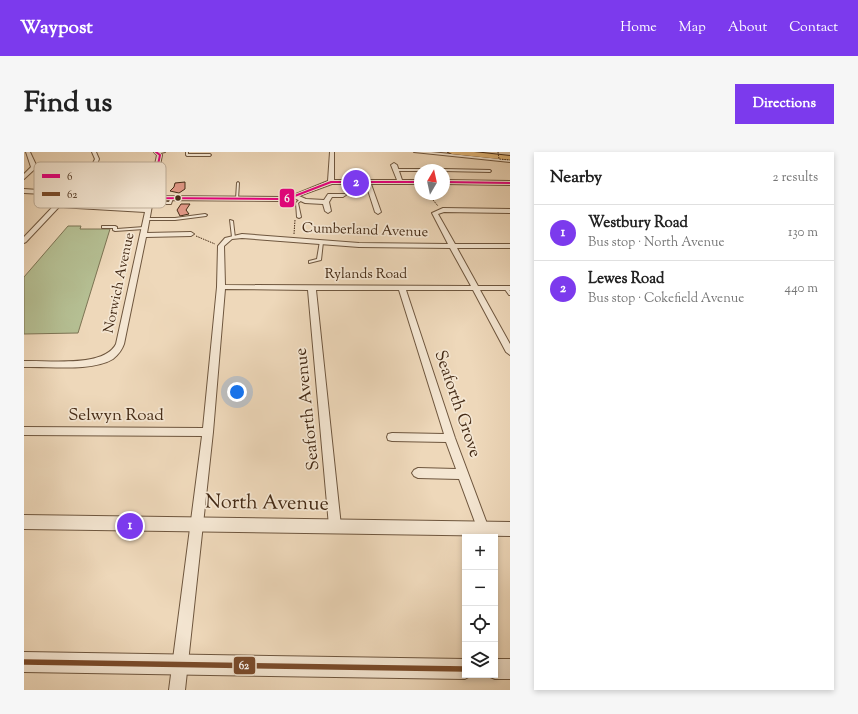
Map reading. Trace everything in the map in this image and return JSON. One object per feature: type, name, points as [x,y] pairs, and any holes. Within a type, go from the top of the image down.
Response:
[{"type":"main road","points":[[452,152],[510,160]]},
{"type":"main road","points":[[490,152],[510,154]]},
{"type":"street","points":[[24,177],[34,167],[28,152]]},
{"type":"street","points":[[94,152],[97,157],[96,162]]},
{"type":"street","points":[[330,182],[332,152]]},
{"type":"street","points":[[416,152],[510,160]]},
{"type":"street","name":"Norwich Avenue","points":[[157,153],[160,155],[158,162]]},
{"type":"street","points":[[387,164],[396,167],[400,182]]},
{"type":"street","points":[[166,198],[281,199],[294,196],[330,182],[414,182]]},
{"type":"street","points":[[368,182],[378,212]]},
{"type":"street","points":[[450,182],[510,183]]},
{"type":"street","points":[[24,191],[34,192]]},
{"type":"street","points":[[328,211],[326,202],[330,195],[343,195]]},
{"type":"street","points":[[294,196],[301,200],[326,202]]},
{"type":"street","points":[[24,241],[55,208]]},
{"type":"street","points":[[112,208],[148,210]]},
{"type":"street","name":"Norwich Avenue","points":[[24,364],[96,361],[112,355],[117,350],[120,344],[148,210]]},
{"type":"street","points":[[509,349],[436,215],[437,212],[442,211],[510,211]]},
{"type":"street","points":[[144,232],[191,234]]},
{"type":"street","points":[[176,690],[208,432],[221,286],[222,245],[226,240],[234,237]]},
{"type":"street","name":"Cumberland Avenue","points":[[234,237],[379,245],[510,246]]},
{"type":"street","name":"Rylands Road","points":[[221,286],[509,290]]},
{"type":"street","name":"Seaforth Avenue","points":[[312,288],[335,526]]},
{"type":"street","name":"Seaforth Grove","points":[[402,288],[450,438],[483,529]]},
{"type":"street","name":"Selwyn Road","points":[[24,431],[208,432]]},
{"type":"street","points":[[392,437],[450,438]]},
{"type":"street","points":[[418,473],[464,474]]},
{"type":"street","name":"North Avenue","points":[[24,522],[510,529]]},
{"type":"street","points":[[24,662],[462,669]]},
{"type":"street","points":[[498,669],[510,669]]},
{"type":"lane","points":[[157,153],[164,152]]},
{"type":"lane","points":[[187,152],[189,155],[210,155]]},
{"type":"lane","points":[[396,167],[414,169]]},
{"type":"lane","points":[[459,170],[457,167],[462,167]]},
{"type":"lane","points":[[450,170],[490,171]]},
{"type":"lane","points":[[236,199],[238,183]]},
{"type":"lane","points":[[166,203],[170,203],[172,198]]},
{"type":"lane","points":[[299,217],[297,203],[301,200]]},
{"type":"lane","points":[[146,219],[175,219],[205,215]]},
{"type":"lane","points":[[231,221],[234,237]]},
{"type":"lane","points":[[103,227],[115,227],[115,230],[144,232]]},
{"type":"lane","points":[[310,262],[319,260],[321,242]]},
{"type":"path","points":[[498,152],[499,158],[510,160]]},
{"type":"path","points":[[433,200],[442,211]]},
{"type":"path","points":[[191,234],[222,245]]},
{"type":"green space","points":[[68,226],[81,226],[80,229],[110,229],[78,333],[24,334],[24,277]]},
{"type":"building","points":[[185,182],[185,189],[179,193],[170,191],[174,187],[175,183]]},
{"type":"building","points":[[181,204],[190,204],[186,210],[189,214],[180,216],[177,210]]},
{"type":"transit line","name":"6","points":[[156,152],[160,155],[159,162]]},
{"type":"transit line","name":"6","points":[[166,198],[281,199],[292,197],[331,182],[414,182]]},
{"type":"transit line","name":"6","points":[[450,182],[510,183]]},
{"type":"transit line","name":"62","points":[[24,662],[462,669]]},
{"type":"place","name":"Lewes Road","points":[[356,183]]},
{"type":"place","name":"Westbury Road","points":[[130,526]]}]
